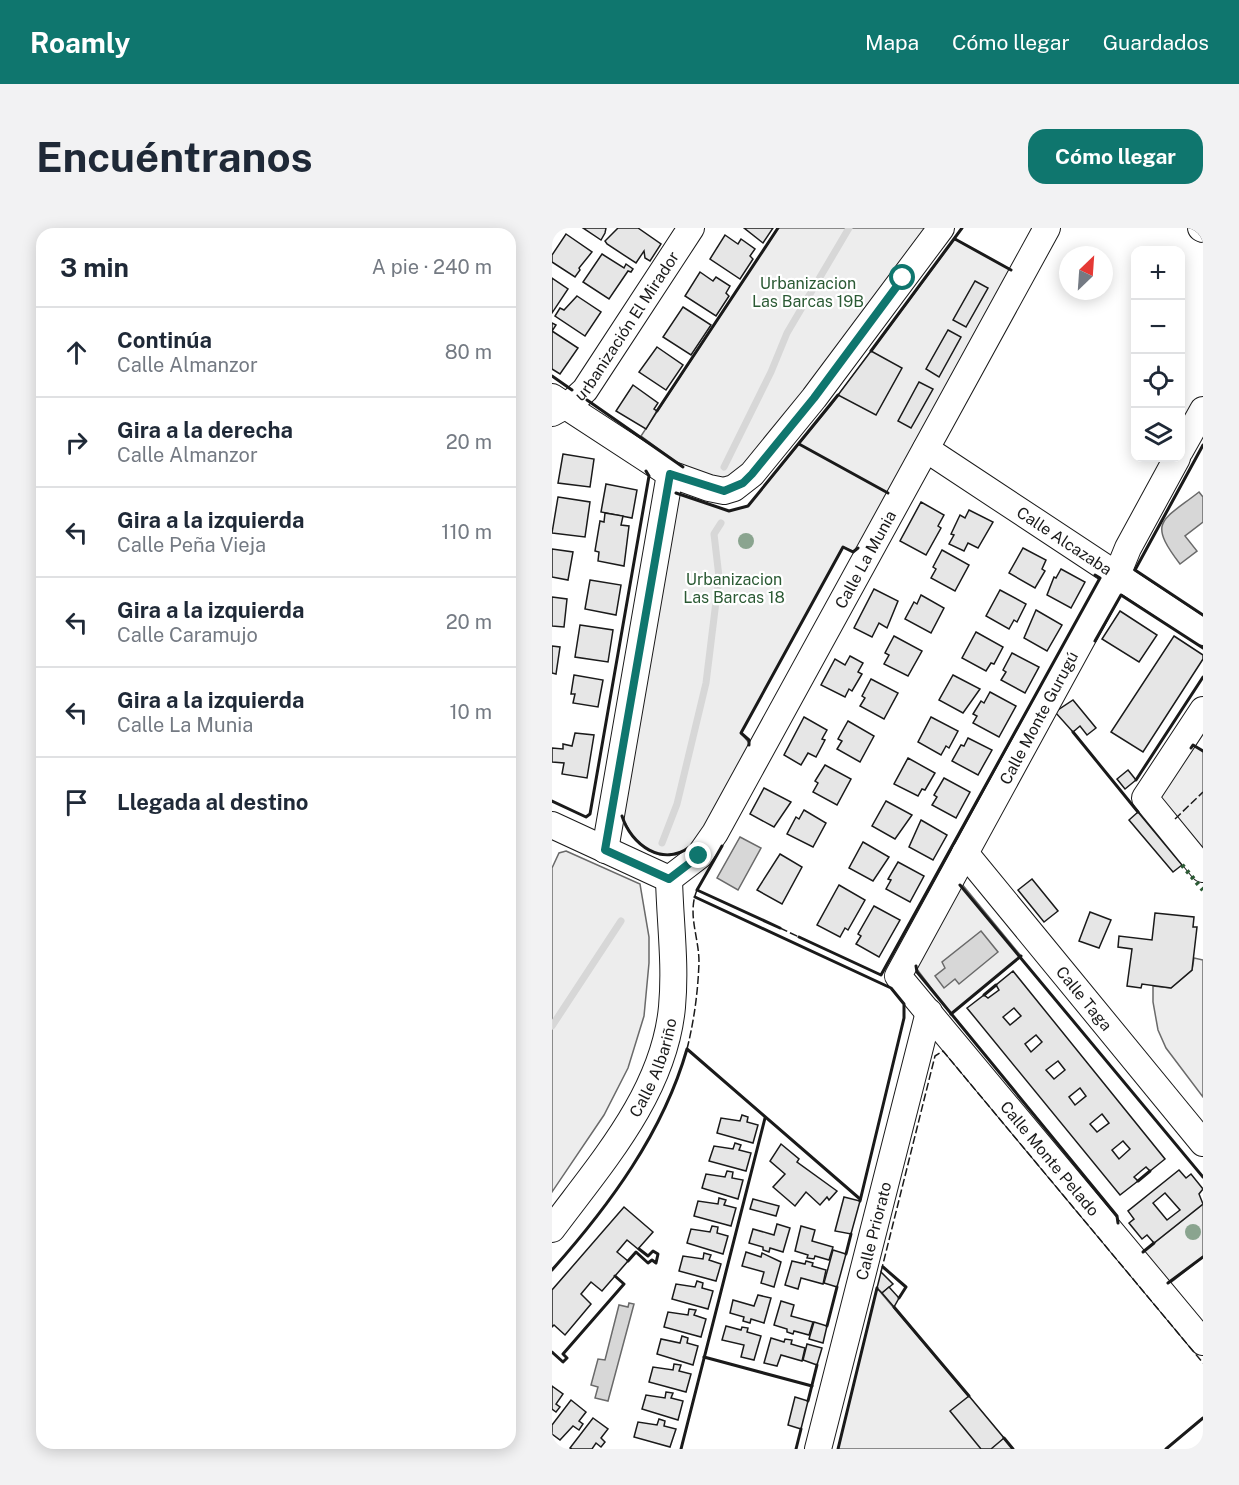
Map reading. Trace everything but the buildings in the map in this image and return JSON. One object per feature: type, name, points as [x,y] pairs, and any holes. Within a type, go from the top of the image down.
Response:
[{"type":"street","name":"urbanización El Mirador","points":[[556,405],[585,390],[691,228]]},
{"type":"street","points":[[556,405],[670,474],[724,491],[743,483],[814,398],[940,228]]},
{"type":"street","name":"Calle La Munia","points":[[669,879],[699,856],[715,833],[1047,228]]},
{"type":"street","points":[[1185,442],[1203,410]]},
{"type":"street","name":"Calle Alcazaba","points":[[926,449],[1203,632]]},
{"type":"street","name":"Calle Monte Gurugú","points":[[898,976],[1117,575],[1128,548],[1175,462]]},
{"type":"street","points":[[605,850],[670,474]]},
{"type":"street","points":[[1203,710],[1145,798],[1203,868]]},
{"type":"street","points":[[552,825],[669,879]]},
{"type":"street","name":"Calle Taga","points":[[965,853],[1203,1143]]},
{"type":"street","name":"Calle Albariño","points":[[552,1229],[631,1119],[650,1082],[664,1043],[672,1009],[674,968],[669,879]]},
{"type":"street","name":"Calle Monte Pelado","points":[[898,976],[1203,1342]]},
{"type":"street","name":"Calle Priorato","points":[[818,1449],[928,1012]]},
{"type":"shaded area","name":"Urbanizacion Las Barcas 19B","points":[[778,228],[931,228],[783,424],[730,481],[683,467],[641,436]]},
{"type":"shaded area","name":"Urbanizacion Las Barcas 18","points":[[955,239],[1011,270],[855,552],[843,547],[741,733],[750,744],[700,836],[688,849],[675,854],[660,855],[648,850],[633,837],[623,819],[674,492],[729,511],[748,506],[831,405]]},
{"type":"shaded area","points":[[1199,492],[1203,497],[1203,522],[1185,536],[1197,551],[1180,564],[1164,539],[1163,523],[1176,509]]},
{"type":"shaded area","points":[[1193,745],[1203,751],[1203,852],[1159,800]]},
{"type":"shaded area","points":[[740,837],[761,848],[738,890],[717,878]]},
{"type":"shaded area","points":[[566,851],[640,884],[649,937],[649,963],[644,1016],[628,1068],[604,1115],[552,1192],[552,868],[559,853]]},
{"type":"shaded area","points":[[961,883],[1021,956],[951,1014],[916,968]]},
{"type":"shaded area","points":[[981,931],[998,952],[959,984],[955,979],[944,988],[935,976],[945,968],[942,962]]},
{"type":"shaded area","points":[[1194,958],[1203,960],[1203,1097],[1166,1048],[1158,1030],[1153,1002],[1153,986],[1171,988],[1192,970]]},
{"type":"shaded area","points":[[1203,1204],[1203,1257],[1169,1284],[1143,1252]]},
{"type":"shaded area","points":[[877,1288],[1013,1449],[838,1449]]},
{"type":"shaded area","points":[[629,1303],[634,1304],[608,1401],[595,1398],[598,1387],[591,1385],[598,1359],[605,1360],[619,1305],[628,1307]]},
{"type":"waterway","points":[[724,467],[771,372],[787,333],[849,228]]},
{"type":"waterway","points":[[662,843],[677,804],[706,683],[719,577],[714,534],[721,523]]},
{"type":"waterway","points":[[552,1026],[621,921]]},
{"type":"hedge","points":[[1182,865],[1203,890]]},
{"type":"fence","points":[[1175,819],[1203,792]]},
{"type":"fence","points":[[687,1049],[692,1028],[699,962],[693,917],[697,890]]},
{"type":"fence","points":[[780,928],[799,937]]},
{"type":"fence","points":[[881,1272],[935,1056],[943,1051],[1203,1363]]},
{"type":"wall","points":[[657,411],[778,228]]},
{"type":"wall","points":[[871,351],[962,228]]},
{"type":"wall","points":[[955,239],[1011,270]]},
{"type":"wall","points":[[552,376],[572,390]]},
{"type":"wall","points":[[676,493],[729,511],[748,506],[838,395]]},
{"type":"wall","points":[[587,400],[683,467]]},
{"type":"wall","points":[[799,444],[888,493]]},
{"type":"wall","points":[[1203,445],[1135,570],[1203,615]]},
{"type":"wall","points":[[552,801],[586,817],[590,814],[649,476],[646,471]]},
{"type":"wall","points":[[749,745],[749,740],[741,733],[843,547],[853,552],[858,548]]},
{"type":"wall","points":[[799,937],[881,975],[1100,578],[1095,575]]},
{"type":"wall","points":[[1095,641],[1121,595],[1203,648]]},
{"type":"wall","points":[[1136,780],[1203,677]]},
{"type":"wall","points":[[1073,732],[1138,812]]},
{"type":"wall","points":[[1191,748],[1193,745],[1203,751]]},
{"type":"wall","points":[[622,816],[633,836],[649,850],[670,855],[691,846]]},
{"type":"wall","points":[[722,846],[697,890],[780,928]]},
{"type":"wall","points":[[960,885],[1203,1177]]},
{"type":"wall","points":[[695,897],[891,988],[904,1004],[904,1018],[860,1201]]},
{"type":"wall","points":[[951,1014],[1021,956]]},
{"type":"wall","points":[[916,966],[917,972],[1117,1216],[1118,1223]]},
{"type":"wall","points":[[984,995],[996,985]]},
{"type":"wall","points":[[552,1270],[594,1220],[632,1167],[664,1110],[687,1049],[860,1199]]},
{"type":"wall","points":[[681,1449],[765,1118]]},
{"type":"wall","points":[[1138,1181],[1150,1171]]},
{"type":"wall","points":[[846,1254],[851,1234]]},
{"type":"wall","points":[[1143,1252],[1154,1243]]},
{"type":"wall","points":[[628,1261],[636,1252],[648,1263],[652,1260],[656,1263],[658,1254],[653,1251],[648,1256],[639,1249]]},
{"type":"wall","points":[[1168,1283],[1203,1257]]},
{"type":"wall","points":[[883,1267],[906,1287],[899,1298]]},
{"type":"wall","points":[[552,1352],[563,1362],[567,1358],[563,1354],[624,1284],[615,1276]]},
{"type":"wall","points":[[827,1326],[837,1287]]},
{"type":"wall","points":[[838,1449],[877,1288]]},
{"type":"wall","points":[[894,1307],[969,1396]]},
{"type":"wall","points":[[704,1357],[812,1386]]},
{"type":"wall","points":[[808,1401],[817,1365]]},
{"type":"wall","points":[[1166,1449],[1203,1418]]},
{"type":"wall","points":[[796,1449],[801,1429]]},
{"type":"wall","points":[[1004,1438],[1013,1449]]},
{"type":"route","points":[[699,856],[669,879],[605,850],[670,474],[724,491],[743,483],[814,398],[903,278]]}]
